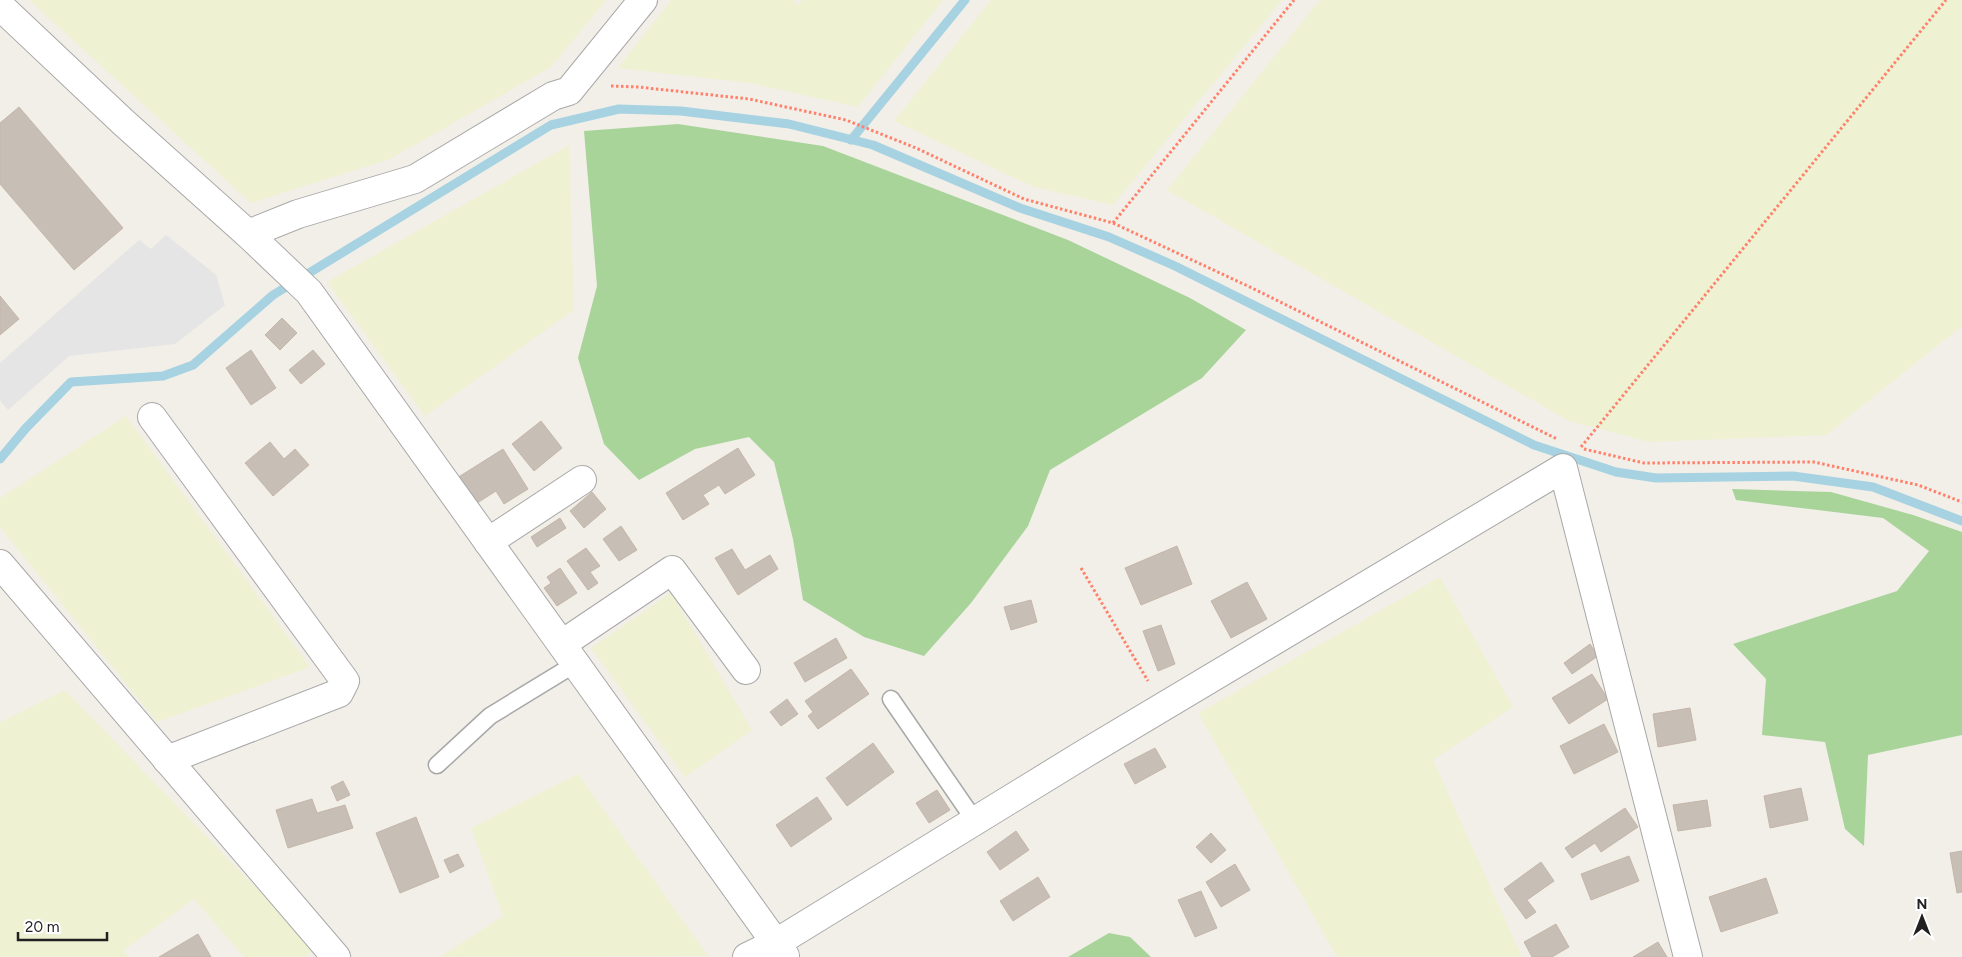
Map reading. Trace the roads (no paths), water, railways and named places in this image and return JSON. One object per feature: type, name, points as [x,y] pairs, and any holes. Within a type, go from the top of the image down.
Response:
[{"type":"street","points":[[248,234],[298,214],[414,179],[553,96],[569,91],[643,0]]},
{"type":"street","points":[[0,6],[123,122],[248,234],[309,292],[781,950]]},
{"type":"street","points":[[152,417],[345,680],[339,693],[168,760]]},
{"type":"street","points":[[747,957],[781,950],[975,821],[1563,468],[1688,957]]},
{"type":"street","points":[[488,542],[582,480]]},
{"type":"street","points":[[0,564],[336,957]]},
{"type":"street","points":[[568,654],[672,570],[746,670]]},
{"type":"lane","points":[[437,765],[490,716],[568,654]]},
{"type":"lane","points":[[891,699],[975,821]]},
{"type":"waterway","points":[[851,140],[965,0]]},
{"type":"waterway","points":[[0,459],[26,428],[71,382],[163,376],[193,365],[273,295],[551,125],[619,109],[681,111],[789,124],[873,145],[1020,208],[1109,237],[1175,266],[1534,445],[1616,472],[1656,478],[1793,476],[1873,487],[1962,521]]}]
